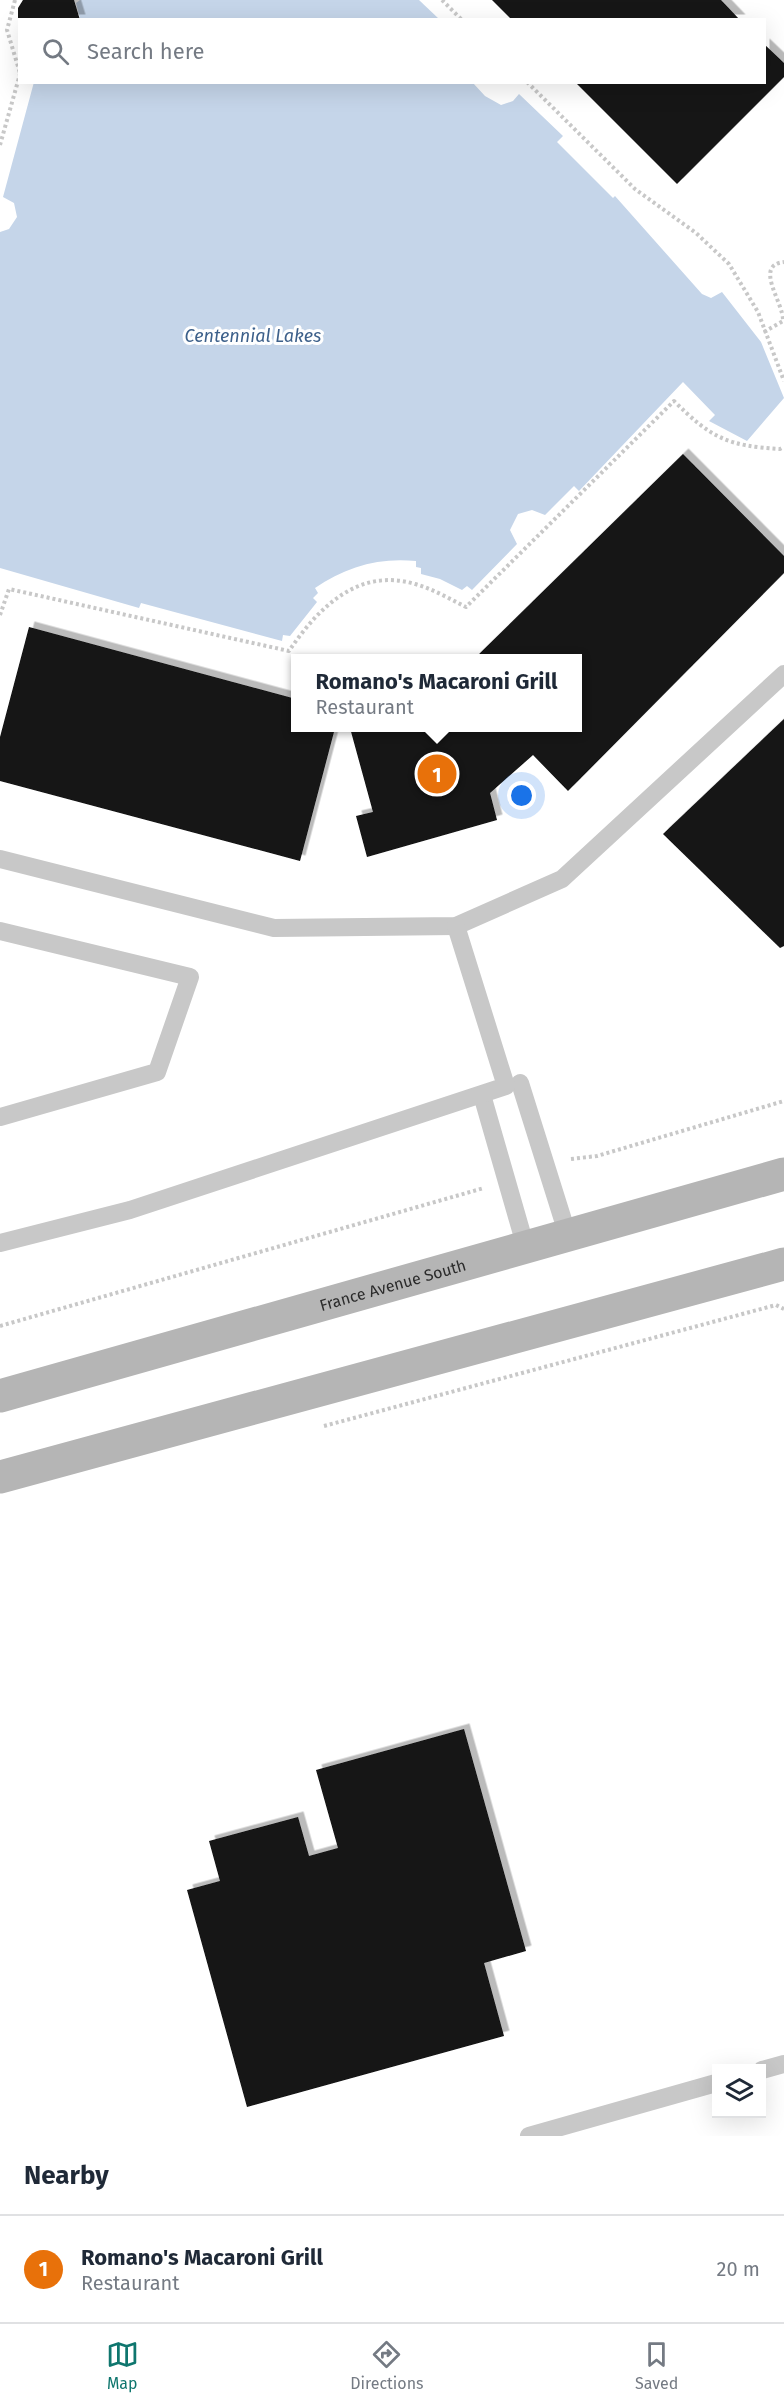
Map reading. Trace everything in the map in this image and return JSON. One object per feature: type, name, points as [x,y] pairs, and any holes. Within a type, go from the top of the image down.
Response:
[{"type":"main road","name":"France Avenue South","points":[[0,1396],[784,1174]]},
{"type":"main road","points":[[0,1477],[784,1264]]},
{"type":"lane","points":[[0,859],[274,928],[456,926],[562,879],[784,674]]},
{"type":"lane","points":[[0,1243],[130,1210],[506,1086],[456,926]]},
{"type":"lane","points":[[0,931],[190,977],[157,1072],[0,1117]]},
{"type":"lane","points":[[520,1083],[568,1236]]},
{"type":"lane","points":[[482,1095],[526,1248]]},
{"type":"lane","points":[[766,2069],[784,2064]]},
{"type":"lane","points":[[529,2136],[712,2084]]},
{"type":"path","points":[[15,0],[7,30],[18,66]]},
{"type":"path","points":[[442,0],[460,18]]},
{"type":"path","points":[[0,145],[18,80]]},
{"type":"path","points":[[529,84],[635,189],[713,247],[729,264],[750,296],[784,381]]},
{"type":"path","points":[[764,332],[783,321],[782,309],[769,278],[771,269],[778,262],[784,262]]},
{"type":"path","points":[[0,615],[9,589],[289,651],[325,605],[345,592],[367,583],[386,580],[416,584],[466,607],[674,401],[700,427],[741,447],[780,449],[784,447]]},
{"type":"path","points":[[546,1167],[575,1157],[597,1156],[784,1101]]},
{"type":"path","points":[[0,1326],[456,1197],[506,1180]]},
{"type":"water","points":[[80,0],[419,0],[438,18],[80,18],[76,3]]},
{"type":"water","name":"Centennial Lakes","points":[[33,84],[474,84],[485,96],[501,105],[513,101],[519,94],[563,136],[557,142],[613,198],[615,196],[702,294],[711,298],[722,292],[761,342],[784,398],[747,441],[709,421],[715,415],[683,382],[579,491],[574,486],[545,515],[532,510],[518,514],[510,530],[517,544],[472,590],[467,586],[462,590],[440,579],[421,574],[421,568],[416,567],[416,561],[402,560],[363,565],[338,574],[315,588],[318,593],[313,598],[317,602],[290,636],[283,635],[282,641],[141,603],[139,608],[0,568],[0,232],[9,229],[17,217],[14,203],[3,197]]},
{"type":"building","points":[[23,0],[74,0],[79,18],[18,18],[18,8]]},
{"type":"building","points":[[492,0],[721,0],[738,18],[510,18]]},
{"type":"building","points":[[766,46],[784,63],[784,77],[677,184],[577,84],[766,84]]},
{"type":"building","points":[[683,454],[784,556],[784,573],[568,791],[533,755],[490,793],[497,820],[367,857],[356,816],[373,812],[351,732],[582,732],[582,654],[479,654]]},
{"type":"building","points":[[29,627],[291,698],[291,732],[334,732],[300,861],[0,781],[0,737]]},
{"type":"building","points":[[784,719],[784,946],[780,948],[663,834]]},
{"type":"building","points":[[464,1729],[526,1951],[484,1963],[504,2036],[247,2107],[187,1890],[220,1881],[209,1841],[298,1817],[309,1856],[338,1848],[316,1770]]},
{"type":"place","name":"Romano's Macaroni Grill","points":[[437,774]]}]
